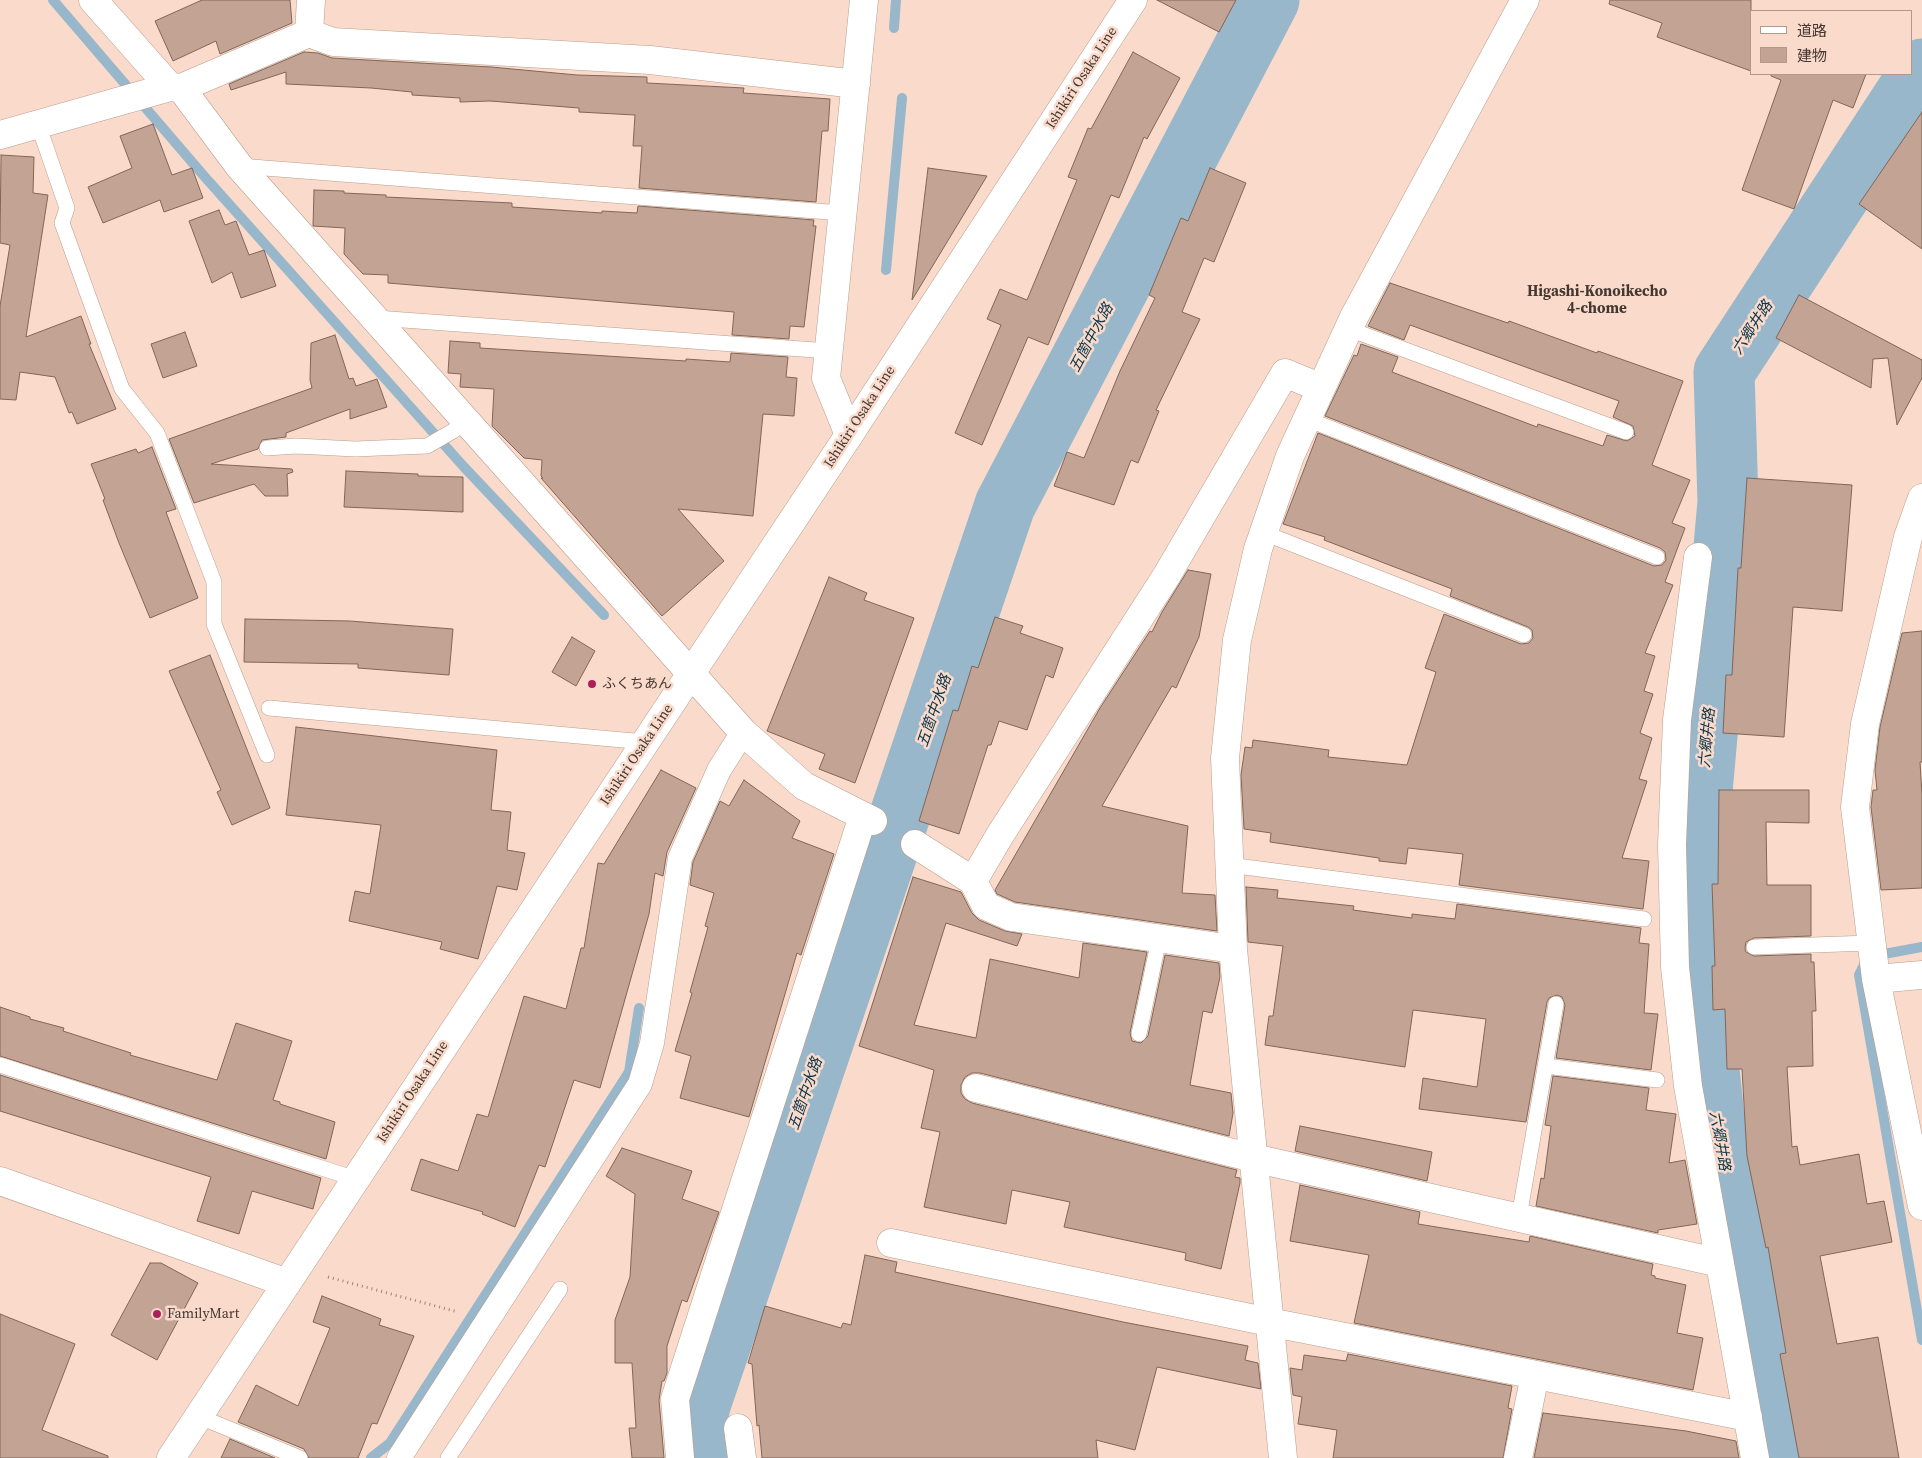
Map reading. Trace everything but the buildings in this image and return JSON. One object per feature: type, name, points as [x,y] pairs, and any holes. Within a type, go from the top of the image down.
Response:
[{"type":"street","points":[[93,0],[376,318],[460,425],[743,732],[804,786],[868,818],[674,1398],[680,1458]]},
{"type":"street","points":[[309,34],[311,0]]},
{"type":"street","points":[[849,435],[826,378],[864,0]]},
{"type":"street","name":"Ishikiri Osaka Line","points":[[171,1458],[200,1417],[849,435],[1133,0]]},
{"type":"street","points":[[1283,1458],[1233,950],[1225,758],[1237,640],[1264,533],[1290,456],[1349,329],[1525,0]]},
{"type":"street","points":[[0,135],[170,88],[309,34],[333,42],[650,60],[856,84]]},
{"type":"street","points":[[973,881],[1000,834],[1167,575],[1285,373],[1321,388]]},
{"type":"street","points":[[1922,498],[1908,537],[1865,724],[1855,807],[1876,979],[1922,1206]]},
{"type":"street","points":[[1698,557],[1677,720],[1672,845],[1675,967],[1688,1086],[1755,1458]]},
{"type":"street","points":[[399,1458],[640,1084],[652,1043],[680,858],[719,770],[743,732]]},
{"type":"street","points":[[915,844],[973,881],[986,906],[1011,918],[1233,950]]},
{"type":"street","points":[[1876,979],[1922,975]]},
{"type":"street","points":[[976,1088],[1253,1158],[1720,1263]]},
{"type":"street","points":[[0,1181],[292,1276]]},
{"type":"street","points":[[891,1243],[1269,1322],[1748,1417]]},
{"type":"street","points":[[1518,1458],[1535,1376]]},
{"type":"street","points":[[738,1428],[742,1458]]},
{"type":"lane","points":[[38,124],[67,208],[62,223],[122,389],[156,433],[164,451],[214,582],[214,624],[267,755]]},
{"type":"lane","points":[[239,166],[842,213]]},
{"type":"lane","points":[[376,318],[829,352]]},
{"type":"lane","points":[[1349,329],[1626,432]]},
{"type":"lane","points":[[1307,419],[1657,557]]},
{"type":"lane","points":[[267,448],[296,446],[355,449],[427,446],[460,425]]},
{"type":"lane","points":[[1264,533],[1524,635]]},
{"type":"lane","points":[[269,708],[645,742]]},
{"type":"lane","points":[[1229,865],[1644,919]]},
{"type":"lane","points":[[1139,1034],[1159,939]]},
{"type":"lane","points":[[1754,947],[1871,943]]},
{"type":"lane","points":[[1519,1217],[1556,1004]]},
{"type":"lane","points":[[0,1065],[356,1179]]},
{"type":"lane","points":[[1546,1066],[1657,1080]]},
{"type":"lane","points":[[448,1458],[560,1289]]},
{"type":"lane","points":[[200,1417],[300,1458]]},
{"type":"path","points":[[292,1276],[449,1308]]},
{"type":"waterway","points":[[53,0],[204,176],[464,467],[604,615]]},
{"type":"waterway","points":[[894,28],[896,0]]},
{"type":"waterway","name":"五箇中水路","points":[[704,1458],[698,1411],[1005,505],[1269,0]]},
{"type":"waterway","name":"六郷井路","points":[[1783,1458],[1714,1117],[1693,918],[1699,825],[1728,502],[1724,372],[1922,69]]},
{"type":"waterway","points":[[886,270],[902,98]]},
{"type":"waterway","points":[[1922,947],[1868,957],[1859,975],[1922,1340]]},
{"type":"waterway","points":[[371,1458],[390,1443],[629,1072],[639,1008]]},
{"type":"place","name":"ふくちあん","points":[[592,684]]},
{"type":"place","name":"FamilyMart","points":[[157,1314]]},
{"type":"district","name":"Higashi-Konoikecho 4-chome","points":[[1597,300]]}]
